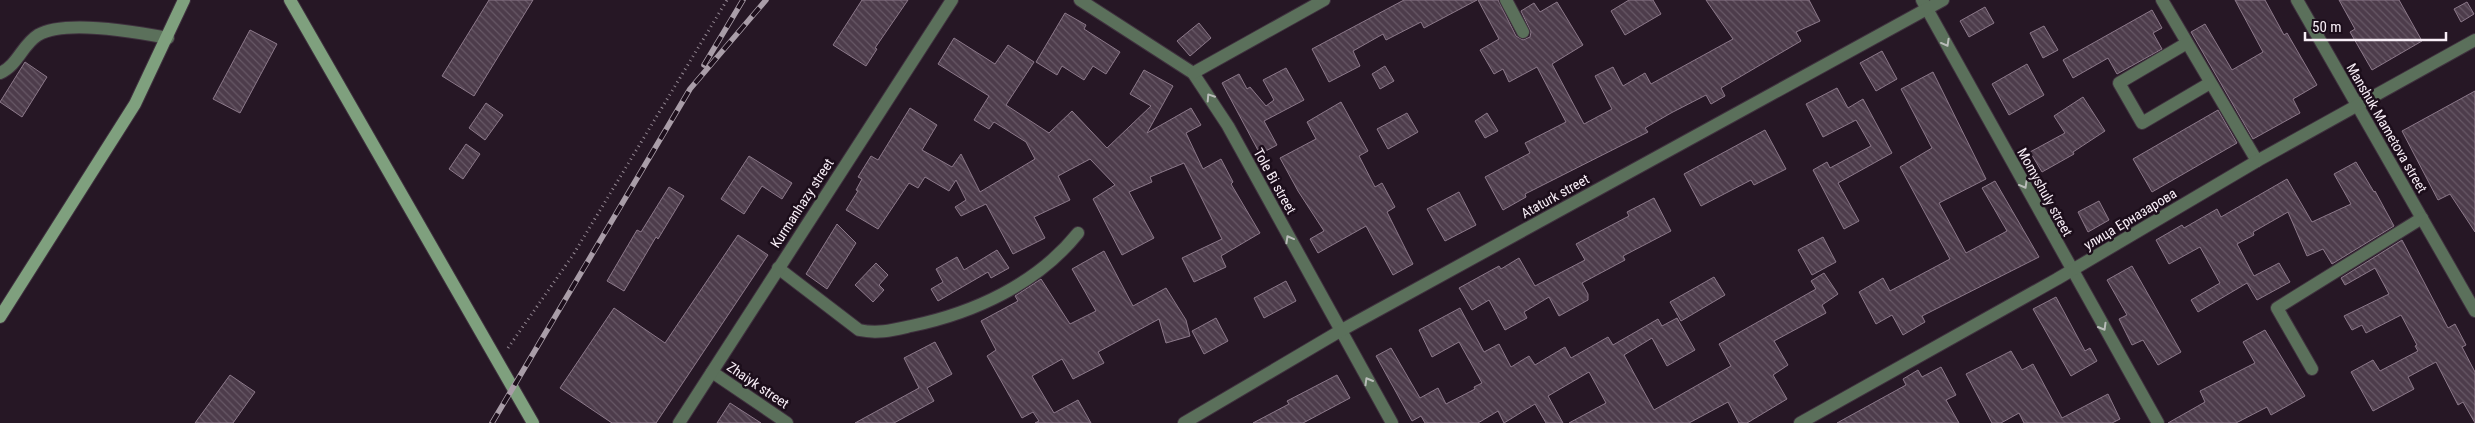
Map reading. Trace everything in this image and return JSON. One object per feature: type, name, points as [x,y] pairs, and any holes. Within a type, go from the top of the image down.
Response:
[{"type":"street","points":[[0,317],[135,104],[168,38],[184,0]]},
{"type":"street","points":[[290,0],[532,423]]},
{"type":"street","name":"Kurmanhazy street","points":[[679,423],[952,0]]},
{"type":"street","points":[[1193,73],[1324,0]]},
{"type":"street","points":[[1506,0],[1523,32]]},
{"type":"street","name":"Ataturk street","points":[[1184,423],[1340,332],[1925,4],[1943,0]]},
{"type":"street","points":[[2162,0],[2258,161]]},
{"type":"street","name":"Manshuk Mametova street","points":[[2297,0],[2475,311]]},
{"type":"street","name":"Tole Bi street","points":[[1086,1],[1193,73],[1228,126],[1340,332],[1392,423]]},
{"type":"street","name":"Momyshuly street","points":[[1925,4],[2158,423]]},
{"type":"street","points":[[0,73],[15,63],[26,46],[44,32],[84,27],[168,38]]},
{"type":"street","name":"улица Ерназарова","points":[[1800,423],[2072,271],[2258,161],[2475,40]]},
{"type":"street","points":[[2187,43],[2119,83],[2142,123],[2210,83]]},
{"type":"street","points":[[2312,368],[2277,308],[2422,218]]},
{"type":"street","points":[[778,268],[859,330],[875,334],[941,320],[980,306],[1044,267],[1063,252],[1078,233]]},
{"type":"street","name":"Zhaiyk street","points":[[712,372],[787,423]]},
{"type":"path","points":[[497,363],[573,255],[727,0]]},
{"type":"building","points":[[489,0],[533,0],[474,96],[442,76]]},
{"type":"building","points":[[862,0],[908,0],[875,48],[877,49],[866,66],[833,45]]},
{"type":"building","points":[[1404,0],[1477,0],[1424,28],[1421,22],[1386,40],[1383,34],[1353,51],[1360,66],[1329,82],[1312,49]]},
{"type":"building","points":[[1478,0],[1498,0],[1516,36],[1523,40],[1530,37],[1531,32],[1521,11],[1534,3],[1540,12],[1557,2],[1583,45],[1552,64],[1584,124],[1612,109],[1595,76],[1613,67],[1623,86],[1645,73],[1651,84],[1733,39],[1706,0],[1809,0],[1820,21],[1796,32],[1801,41],[1721,88],[1725,96],[1711,104],[1706,95],[1645,128],[1648,132],[1525,194],[1526,197],[1503,210],[1485,177],[1530,153],[1525,143],[1566,122],[1537,67],[1509,82],[1503,69],[1494,74],[1480,50],[1499,39]]},
{"type":"building","points":[[1629,0],[1653,0],[1661,14],[1625,35],[1611,11]]},
{"type":"building","points":[[2235,0],[2265,0],[2284,35],[2287,33],[2317,85],[2293,99],[2300,113],[2253,139],[2191,32],[2205,24],[2232,70],[2263,52]]},
{"type":"building","points":[[2339,0],[2399,0],[2422,41],[2372,70],[2350,32],[2355,29]]},
{"type":"building","points":[[2467,2],[2474,14],[2461,22],[2454,9]]},
{"type":"building","points":[[1985,7],[1994,23],[1969,37],[1960,21]]},
{"type":"building","points":[[2152,10],[2162,28],[2153,33],[2162,49],[2117,74],[2108,58],[2073,78],[2063,60]]},
{"type":"building","points":[[1065,13],[1086,25],[1084,29],[1120,52],[1106,74],[1093,66],[1084,80],[1062,66],[1057,75],[1036,62]]},
{"type":"building","points":[[1199,23],[1211,38],[1190,56],[1177,41]]},
{"type":"building","points":[[2044,26],[2058,50],[2043,58],[2030,33]]},
{"type":"building","points":[[250,30],[277,44],[240,113],[213,99]]},
{"type":"building","points":[[954,38],[995,64],[1008,45],[1034,62],[1006,105],[1049,133],[1072,111],[1107,148],[1151,106],[1130,94],[1144,70],[1173,86],[1147,133],[1191,108],[1201,125],[1186,133],[1203,169],[1221,159],[1233,182],[1231,184],[1260,233],[1221,256],[1226,267],[1194,282],[1182,258],[1222,239],[1184,163],[1150,177],[1152,182],[1129,192],[1154,238],[1122,255],[1093,199],[1115,185],[1090,159],[1058,176],[1070,200],[1034,217],[1045,238],[1013,254],[986,204],[961,216],[955,207],[966,200],[956,180],[949,191],[925,177],[918,188],[909,183],[878,229],[846,210],[858,191],[856,190],[862,179],[858,177],[871,156],[878,160],[910,108],[937,125],[922,150],[952,167],[961,154],[980,192],[1035,159],[1026,142],[994,122],[989,129],[974,120],[989,96],[938,64]]},
{"type":"building","points":[[1882,51],[1897,79],[1876,91],[1860,63]]},
{"type":"building","points":[[25,62],[47,77],[22,117],[0,102]]},
{"type":"building","points":[[2027,64],[2044,95],[2009,115],[1992,84]]},
{"type":"building","points":[[1385,66],[1394,81],[1380,89],[1372,74]]},
{"type":"building","points":[[1286,68],[1304,100],[1264,121],[1277,145],[1260,154],[1222,83],[1239,74],[1247,89],[1250,87],[1266,106],[1274,100],[1263,80]]},
{"type":"building","points":[[1933,72],[1986,179],[1939,203],[1966,253],[2007,231],[1982,188],[1995,181],[2039,257],[1922,316],[1925,322],[1903,335],[1892,315],[1876,324],[1859,292],[1883,278],[1890,291],[1950,259],[1900,167],[1932,148],[1901,89]]},
{"type":"building","points":[[1837,88],[1848,108],[1863,99],[1892,153],[1838,183],[1859,221],[1844,229],[1813,170],[1827,162],[1830,168],[1871,146],[1856,120],[1823,137],[1806,104]]},
{"type":"building","points":[[2475,91],[2475,232],[2450,194],[2438,200],[2402,131]]},
{"type":"building","points":[[2083,97],[2105,131],[2073,152],[2074,154],[2042,172],[2030,152],[2065,133],[2054,116]]},
{"type":"building","points":[[1341,102],[1368,151],[1359,156],[1375,187],[1382,183],[1395,207],[1387,212],[1413,264],[1393,275],[1366,226],[1318,253],[1310,239],[1324,231],[1298,191],[1280,158],[1316,139],[1307,122]]},
{"type":"building","points":[[486,103],[503,115],[485,140],[469,128]]},
{"type":"building","points":[[2218,110],[2237,143],[2152,192],[2133,159]]},
{"type":"building","points":[[1407,113],[1418,132],[1388,149],[1377,129]]},
{"type":"building","points":[[1487,113],[1498,131],[1485,138],[1475,121]]},
{"type":"building","points":[[1765,130],[1786,169],[1754,185],[1751,180],[1701,206],[1684,174]]},
{"type":"building","points":[[466,144],[480,154],[463,179],[449,169]]},
{"type":"building","points":[[749,156],[792,183],[782,199],[762,186],[744,214],[721,199]]},
{"type":"building","points":[[2356,162],[2375,191],[2394,226],[2332,264],[2323,249],[2307,256],[2288,212],[2253,232],[2254,235],[2237,244],[2254,276],[2279,263],[2290,282],[2257,300],[2247,283],[2198,312],[2191,300],[2220,283],[2200,247],[2169,264],[2156,240],[2182,225],[2184,228],[2217,209],[2221,217],[2287,179],[2312,222],[2351,204],[2334,174]]},
{"type":"building","points":[[669,187],[684,196],[658,239],[656,237],[624,291],[607,281],[637,230],[641,232]]},
{"type":"building","points":[[1459,192],[1476,225],[1445,241],[1427,209]]},
{"type":"building","points":[[1654,198],[1671,231],[1623,256],[1625,260],[1582,283],[1588,294],[1588,300],[1559,316],[1549,297],[1524,312],[1527,318],[1505,330],[1489,300],[1472,310],[1459,288],[1499,266],[1501,269],[1519,258],[1535,286],[1585,260],[1576,244],[1629,216],[1627,212]]},
{"type":"building","points":[[2099,201],[2109,220],[2088,232],[2078,212]]},
{"type":"building","points":[[837,224],[856,243],[827,289],[806,274]]},
{"type":"building","points":[[738,235],[768,255],[656,423],[612,423],[560,388],[614,308],[665,343]]},
{"type":"building","points":[[1823,237],[1836,262],[1812,275],[1798,250]]},
{"type":"building","points":[[2402,240],[2448,328],[2455,324],[2466,345],[2462,347],[2475,372],[2475,423],[2463,402],[2458,405],[2436,362],[2408,377],[2414,389],[2373,411],[2351,372],[2373,360],[2380,371],[2418,351],[2415,346],[2417,345],[2401,315],[2366,333],[2362,325],[2352,330],[2344,316],[2389,294],[2375,268],[2345,285],[2341,278]]},
{"type":"building","points":[[997,250],[1009,268],[991,278],[988,272],[938,301],[931,289],[943,282],[936,269],[957,257],[964,270]]},
{"type":"building","points":[[1104,251],[1133,306],[1166,288],[1186,320],[1190,336],[1166,343],[1159,319],[1098,352],[1104,363],[1073,379],[1062,359],[1032,376],[1054,413],[1078,400],[1091,423],[1035,423],[1039,421],[1033,412],[1022,418],[987,356],[996,350],[981,321],[1018,301],[1015,296],[1041,279],[1070,324],[1096,311],[1072,269]]},
{"type":"building","points":[[876,263],[888,275],[879,285],[884,290],[873,302],[855,285]]},
{"type":"building","points":[[2132,266],[2181,352],[2158,365],[2143,340],[2132,345],[2119,319],[2127,315],[2107,280]]},
{"type":"building","points":[[1824,273],[1838,294],[1822,305],[1826,313],[1774,341],[1788,365],[1773,375],[1787,399],[1747,423],[1739,423],[1728,402],[1689,423],[1569,423],[1606,403],[1589,372],[1548,396],[1563,423],[1546,423],[1535,404],[1504,423],[1498,411],[1478,423],[1425,423],[1421,416],[1412,421],[1376,356],[1391,348],[1420,398],[1438,388],[1446,404],[1475,389],[1474,387],[1482,383],[1459,342],[1432,357],[1419,330],[1460,308],[1484,352],[1499,344],[1511,367],[1529,356],[1535,365],[1565,347],[1571,358],[1608,337],[1613,345],[1658,319],[1662,326],[1677,318],[1695,350],[1667,366],[1652,338],[1624,355],[1654,410],[1731,366],[1719,344],[1816,289],[1811,281]]},
{"type":"building","points":[[1714,277],[1725,295],[1681,321],[1670,302]]},
{"type":"building","points":[[1286,281],[1296,301],[1264,318],[1254,298]]},
{"type":"building","points":[[2056,297],[2085,351],[2090,348],[2097,361],[2071,376],[2033,309]]},
{"type":"building","points":[[1216,318],[1228,341],[1204,354],[1192,331]]},
{"type":"building","points":[[2265,330],[2305,396],[2271,415],[2267,407],[2236,423],[2168,423],[2205,402],[2200,391],[2255,363],[2243,342]]},
{"type":"building","points":[[935,342],[952,374],[927,388],[934,401],[894,423],[855,423],[919,388],[904,358]]},
{"type":"building","points":[[2011,351],[2022,370],[2033,364],[2062,418],[2108,394],[2120,419],[2112,423],[2024,423],[2019,413],[2001,423],[1992,423],[1966,374]]},
{"type":"building","points":[[1941,367],[1956,395],[1946,400],[1959,423],[1837,423],[1906,385],[1903,379],[1918,370],[1922,377]]},
{"type":"building","points":[[230,375],[255,392],[233,423],[195,423]]},
{"type":"building","points":[[1337,375],[1350,398],[1303,423],[1253,423],[1289,404],[1287,401]]},
{"type":"building","points":[[730,403],[761,423],[717,423]]},
{"type":"railway","points":[[704,65],[743,0]]},
{"type":"railway","points":[[492,423],[690,89],[766,0]]}]
